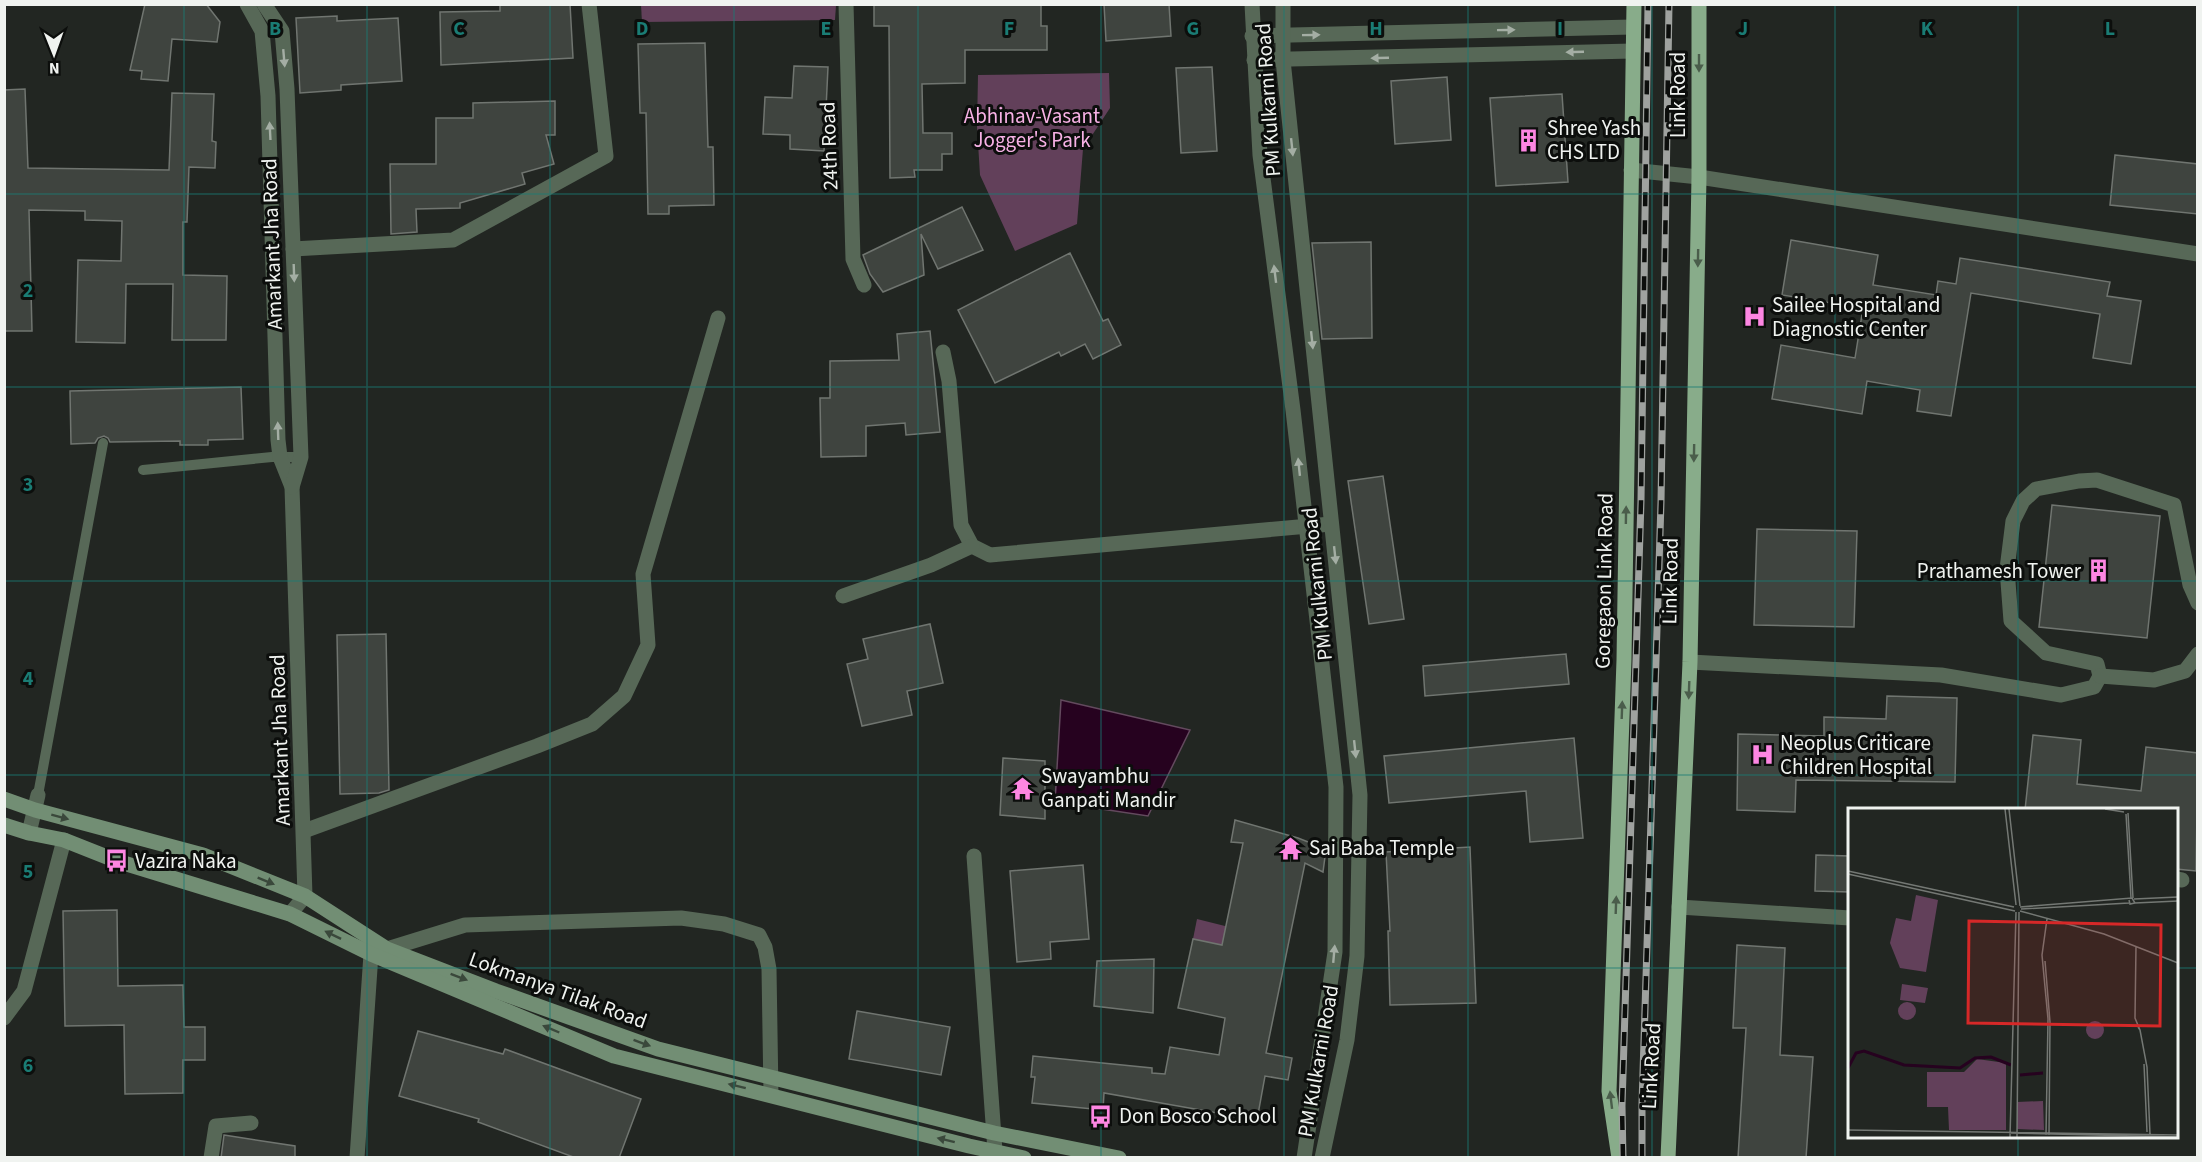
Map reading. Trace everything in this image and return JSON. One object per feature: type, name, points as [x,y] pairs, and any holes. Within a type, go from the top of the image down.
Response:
[{"type":"main road","name":"Goregaon Link Road","points":[[1619,1158],[1609,1091],[1624,660],[1634,4]]},
{"type":"main road","name":"Link Road","points":[[1668,1158],[1690,662],[1699,177],[1699,4]]},
{"type":"main road","name":"Lokmanya Tilak Road","points":[[4,800],[36,803],[202,855],[305,896],[387,949],[658,1049],[994,1132],[1119,1158]]},
{"type":"main road","name":"Lokmanya Tilak Road","points":[[4,825],[28,833],[64,840],[117,861],[290,914],[371,954],[614,1056],[1024,1158]]},
{"type":"street","name":"Amarkant Jha Road","points":[[247,4],[262,31],[268,96],[280,457],[292,487],[305,896]]},
{"type":"street","name":"Amarkant Jha Road","points":[[264,4],[282,31],[288,89],[302,457],[292,487]]},
{"type":"street","points":[[293,249],[453,240],[606,156],[589,4]]},
{"type":"street","name":"24th Road","points":[[846,4],[853,259],[864,285]]},
{"type":"street","name":"PM Kulkarni Road","points":[[1252,4],[1260,155],[1336,788],[1335,952],[1304,1158]]},
{"type":"street","name":"PM Kulkarni Road","points":[[1282,4],[1283,60],[1360,795],[1357,956],[1347,1040],[1322,1158]]},
{"type":"street","points":[[1252,36],[1633,27]]},
{"type":"street","points":[[1254,60],[1633,51]]},
{"type":"street","points":[[1632,170],[1699,177],[2198,254]]},
{"type":"street","points":[[304,831],[592,724],[624,696],[648,645],[643,574],[718,318]]},
{"type":"street","points":[[943,352],[949,381],[961,525],[972,546],[990,555],[1332,524]]},
{"type":"street","points":[[1690,662],[1941,675],[2061,695],[2094,687],[2100,676],[2097,664],[2046,653],[2011,621],[2007,569],[2013,521],[2024,501],[2036,489],[2079,481],[2097,480],[2174,506],[2198,603]]},
{"type":"street","points":[[843,596],[931,565],[972,546]]},
{"type":"street","points":[[2100,676],[2154,680],[2185,671],[2198,654]]},
{"type":"street","points":[[28,833],[36,803]]},
{"type":"street","points":[[4,1018],[24,991],[64,840]]},
{"type":"street","points":[[974,856],[995,1151]]},
{"type":"street","points":[[290,914],[305,896]]},
{"type":"street","points":[[1679,907],[1848,918]]},
{"type":"street","points":[[357,1158],[371,954],[465,926],[681,918],[724,924],[759,935],[765,947],[769,969],[771,1095]]},
{"type":"street","points":[[211,1158],[216,1126],[251,1123]]},
{"type":"lane","points":[[36,803],[103,443]]},
{"type":"lane","points":[[143,470],[302,457]]},
{"type":"green space","points":[[641,5],[836,5],[835,20],[642,22]]},
{"type":"green space","name":"Abhinav-Vasant Jogger's Park","points":[[1109,73],[1110,108],[1083,149],[1077,224],[1015,251],[980,175],[977,127],[978,75]]},
{"type":"green space","points":[[1197,919],[1249,932],[1225,946],[1193,939]]},
{"type":"shaded area","points":[[1061,700],[1190,730],[1148,816],[1055,802]]},
{"type":"building","points":[[145,4],[206,4],[220,22],[217,42],[172,39],[168,81],[141,79],[142,71],[130,70]]},
{"type":"building","points":[[500,4],[570,4],[573,58],[441,65],[440,12],[500,11]]},
{"type":"building","points":[[874,4],[1041,4],[1041,26],[1047,26],[1047,50],[965,50],[965,83],[922,84],[923,133],[952,133],[952,154],[942,154],[942,170],[914,170],[915,177],[890,178],[889,26],[874,26]]},
{"type":"building","points":[[1104,4],[1169,4],[1171,36],[1106,41]]},
{"type":"building","points":[[337,16],[337,21],[398,18],[402,81],[341,85],[341,90],[300,93],[296,18]]},
{"type":"building","points":[[705,43],[708,147],[713,147],[714,205],[669,206],[669,214],[648,214],[646,113],[640,113],[638,44]]},
{"type":"building","points":[[794,66],[828,67],[824,151],[790,149],[790,135],[763,134],[765,97],[792,98]]},
{"type":"building","points":[[1212,67],[1217,151],[1181,153],[1176,68]]},
{"type":"building","points":[[1447,77],[1451,140],[1395,144],[1391,81]]},
{"type":"building","points":[[25,89],[28,168],[169,170],[172,93],[214,94],[212,141],[216,142],[215,168],[189,167],[187,222],[183,222],[183,275],[227,276],[226,340],[172,340],[173,284],[126,284],[125,343],[76,342],[78,260],[121,261],[122,221],[85,220],[85,211],[29,210],[32,331],[4,331],[4,90]]},
{"type":"building","name":"Shree Yash CHS LTD","points":[[1562,94],[1568,182],[1496,186],[1490,98]]},
{"type":"building","points":[[555,101],[555,135],[546,135],[554,164],[522,173],[525,184],[460,203],[460,208],[416,209],[417,232],[391,234],[390,164],[436,164],[436,118],[473,118],[473,103]]},
{"type":"building","points":[[2115,155],[2198,164],[2198,214],[2110,205]]},
{"type":"building","points":[[962,207],[983,250],[938,269],[921,234],[924,275],[883,292],[870,274],[863,255]]},
{"type":"building","points":[[1791,240],[1878,255],[1873,285],[1936,295],[1938,281],[1956,284],[1960,258],[2110,282],[2107,296],[2141,301],[2131,364],[2093,358],[2100,314],[1971,293],[1951,416],[1917,411],[1920,390],[1867,381],[1862,414],[1772,399],[1781,345],[1855,358],[1863,308],[1782,295]]},
{"type":"building","points":[[1371,242],[1372,338],[1322,339],[1312,243]]},
{"type":"building","points":[[1070,253],[1103,321],[1108,319],[1121,345],[1093,359],[1085,344],[1061,356],[1059,352],[995,383],[958,310]]},
{"type":"building","points":[[930,331],[940,432],[906,435],[905,423],[866,426],[866,456],[821,457],[820,398],[830,398],[830,361],[899,360],[897,334]]},
{"type":"building","points":[[241,387],[243,439],[208,440],[208,445],[180,445],[180,441],[110,442],[104,436],[98,438],[95,443],[71,444],[70,391]]},
{"type":"building","points":[[1383,476],[1404,619],[1369,624],[1348,481]]},
{"type":"building","name":"Prathamesh Tower","points":[[2052,505],[2160,516],[2147,638],[2039,627]]},
{"type":"building","points":[[1757,529],[1857,531],[1854,627],[1754,625]]},
{"type":"building","points":[[930,624],[943,683],[907,691],[912,715],[862,726],[847,664],[868,659],[863,639]]},
{"type":"building","points":[[386,634],[389,790],[379,793],[340,794],[337,635]]},
{"type":"building","points":[[1566,654],[1569,684],[1425,696],[1423,666]]},
{"type":"building","points":[[1887,696],[1957,698],[1955,782],[1796,780],[1795,812],[1737,810],[1738,734],[1824,736],[1824,717],[1886,719]]},
{"type":"building","points":[[2033,735],[2081,740],[2077,784],[2141,791],[2146,747],[2198,753],[2196,871],[2178,869],[2178,808],[2025,808]]},
{"type":"building","points":[[1574,738],[1583,838],[1530,842],[1526,791],[1389,803],[1384,756]]},
{"type":"building","name":"Swayambhu Ganpati Mandir","points":[[1003,758],[1045,761],[1045,819],[1000,815]]},
{"type":"building","points":[[1235,820],[1298,838],[1326,849],[1323,872],[1305,863],[1266,1053],[1292,1058],[1288,1080],[1265,1076],[1257,1120],[1104,1093],[1103,1110],[1032,1103],[1035,1077],[1031,1077],[1033,1056],[1152,1068],[1152,1073],[1165,1074],[1170,1047],[1219,1055],[1225,1018],[1178,1008],[1193,939],[1222,945],[1243,843],[1231,842]]},
{"type":"building","points":[[1470,847],[1476,1003],[1390,1005],[1388,931],[1390,931],[1386,852]]},
{"type":"building","points":[[1816,855],[1848,856],[1848,892],[1815,891]]},
{"type":"building","points":[[1083,865],[1089,939],[1050,942],[1051,959],[1017,962],[1010,871]]},
{"type":"building","points":[[117,910],[118,986],[183,985],[184,1027],[205,1027],[205,1060],[183,1060],[183,1093],[125,1094],[124,1025],[65,1026],[63,911]]},
{"type":"building","points":[[1737,945],[1785,948],[1780,1055],[1813,1057],[1806,1158],[1738,1158],[1746,1028],[1733,1028]]},
{"type":"building","points":[[1154,959],[1153,1013],[1094,1006],[1097,961]]},
{"type":"building","points":[[857,1011],[950,1027],[941,1075],[849,1059]]},
{"type":"building","points":[[418,1031],[503,1054],[505,1049],[641,1099],[619,1158],[576,1158],[478,1122],[479,1119],[399,1096]]},
{"type":"building","points":[[224,1135],[295,1146],[295,1158],[221,1158]]},
{"type":"railway","points":[[1623,1158],[1622,1106],[1641,501],[1648,4]]},
{"type":"railway","points":[[1642,1158],[1661,502],[1669,4]]},
{"type":"place","name":"Shree Yash CHS LTD","points":[[1529,140]]},
{"type":"place","name":"Sailee Hospital and Diagnostic Center","points":[[1754,317]]},
{"type":"place","name":"Prathamesh Tower","points":[[2099,571]]},
{"type":"place","name":"Neoplus Criticare Children Hospital","points":[[1762,755]]},
{"type":"place","name":"Swayambhu Ganpati Mandir","points":[[1023,788]]},
{"type":"place","name":"Sai Baba Temple","points":[[1291,848]]},
{"type":"place","name":"Vazira Naka","points":[[117,861]]},
{"type":"place","name":"Don Bosco School","points":[[1101,1116]]}]
